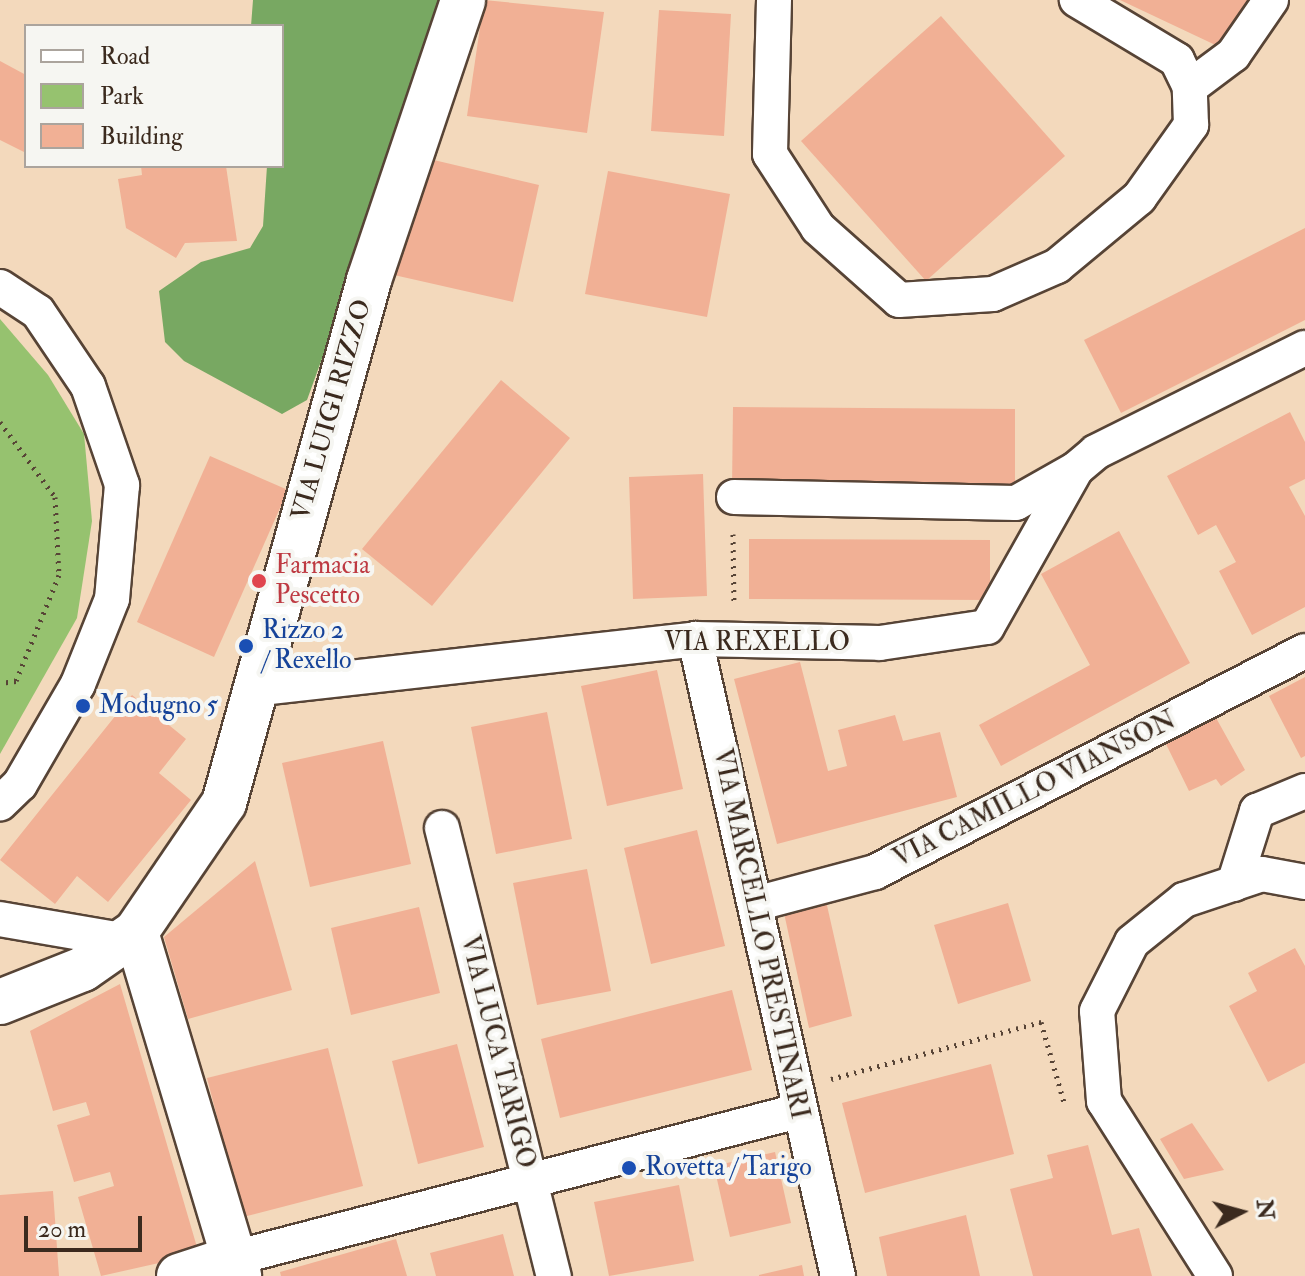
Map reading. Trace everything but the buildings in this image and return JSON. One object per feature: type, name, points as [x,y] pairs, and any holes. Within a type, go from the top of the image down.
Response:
[{"type":"street","name":"VIA LUIGI RIZZO","points":[[0,1002],[83,969],[129,936],[224,803],[252,689],[383,236],[463,0]]},
{"type":"street","points":[[774,0],[770,154],[818,228],[899,300],[993,294],[1057,266],[1139,198],[1191,125],[1190,87],[1177,60],[1077,0]]},
{"type":"street","points":[[1190,87],[1233,55],[1271,0]]},
{"type":"street","points":[[0,287],[38,312],[88,386],[122,485],[108,610],[78,684],[20,784],[0,803]]},
{"type":"street","name":"VIA REXELLO","points":[[734,497],[1016,503],[1076,469],[1096,452],[1305,348]]},
{"type":"street","name":"VIA REXELLO","points":[[252,689],[695,639],[880,643],[987,627],[1076,469]]},
{"type":"street","name":"VIA MARCELLO PRESTINARI","points":[[695,639],[796,1100],[838,1276]]},
{"type":"street","name":"VIA CAMILLO VIANSON","points":[[755,904],[875,872],[1305,651]]},
{"type":"street","points":[[1234,884],[1257,811],[1305,791]]},
{"type":"street","name":"VIA LUCA TARIGO","points":[[442,828],[554,1276]]},
{"type":"street","points":[[1215,1276],[1104,1101],[1097,1011],[1132,942],[1184,900],[1262,874],[1305,882]]},
{"type":"street","points":[[0,919],[129,936],[236,1267]]},
{"type":"street","points":[[179,1276],[236,1267],[796,1100]]},
{"type":"path","points":[[0,422],[55,497],[59,575],[16,681],[0,683]]},
{"type":"path","points":[[796,1100],[1041,1022],[1067,1112],[1104,1101]]},
{"type":"green space","points":[[253,0],[452,0],[307,400],[282,414],[184,361],[165,342],[159,291],[201,262],[250,248],[263,226],[267,168],[284,168],[284,24],[251,24]]},
{"type":"green space","points":[[0,319],[48,375],[84,434],[92,521],[77,618],[0,754]]},
{"type":"place","name":"Farmacia Pescetto","points":[[259,581]]},
{"type":"place","name":"Rizzo 2 / Rexello","points":[[246,646]]},
{"type":"place","name":"Modugno 5","points":[[83,706]]},
{"type":"place","name":"Rovetta / Tarigo","points":[[629,1168]]}]
